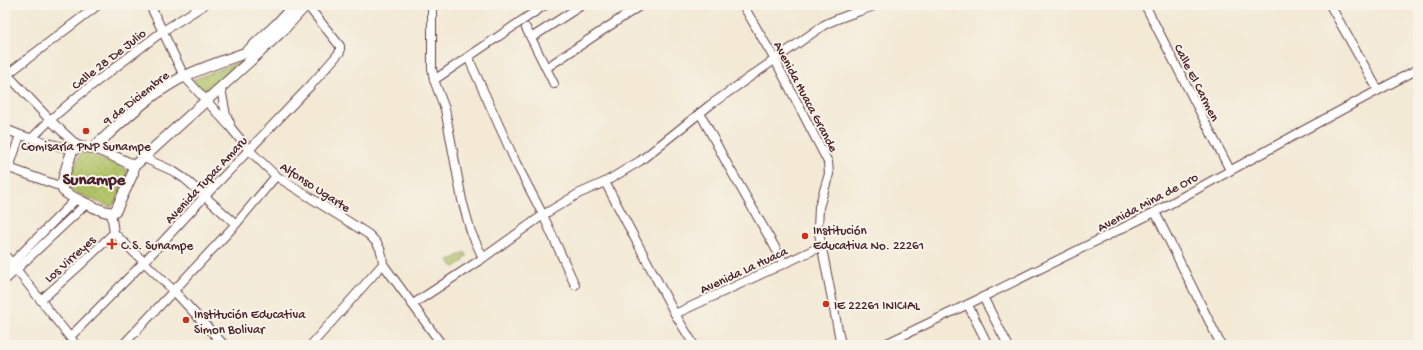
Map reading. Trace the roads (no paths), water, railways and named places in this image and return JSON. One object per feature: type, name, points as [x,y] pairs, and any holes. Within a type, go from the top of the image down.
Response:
[{"type":"main road","name":"9 de Diciembre","points":[[93,148],[134,111],[163,89],[184,76],[245,53],[277,24],[294,5]]},
{"type":"main road","points":[[133,167],[220,89],[283,30],[307,5]]},
{"type":"main road","points":[[86,147],[93,148],[129,163],[133,167],[133,173],[116,210],[108,213],[66,194],[62,187],[71,154],[76,149],[86,147]]},
{"type":"street","points":[[76,149],[6,74],[98,5]]},
{"type":"street","name":"Alfonso Ugarte","points":[[150,5],[184,76],[249,150],[276,176],[368,234],[378,243],[382,253],[383,264],[442,345]]},
{"type":"street","name":"Calle 28 De Julio","points":[[32,138],[79,95],[163,31],[204,5]]},
{"type":"street","name":"Avenida Tupac Amaru","points":[[70,337],[144,262],[311,85],[340,52],[340,46],[307,5]]},
{"type":"street","points":[[432,5],[432,68],[434,80],[445,109],[462,200],[470,232],[483,258]]},
{"type":"street","points":[[434,80],[544,5]]},
{"type":"street","points":[[531,38],[582,5]]},
{"type":"street","points":[[546,68],[641,5]]},
{"type":"street","name":"Avenida Huaca Grande","points":[[742,5],[774,60],[828,162],[829,174],[819,206],[818,228],[841,345]]},
{"type":"street","points":[[413,304],[483,258],[543,215],[578,194],[605,182],[640,162],[700,113],[833,20],[876,5]]},
{"type":"street","name":"Calle El Carmen","points":[[1145,5],[1230,170]]},
{"type":"street","points":[[1330,5],[1378,90]]},
{"type":"street","points":[[526,28],[554,84]]},
{"type":"street","points":[[468,57],[516,163],[543,215],[575,285]]},
{"type":"street","name":"Avenida Mina de Oro","points":[[884,345],[1155,212],[1418,69]]},
{"type":"street","points":[[220,89],[226,115],[231,128]]},
{"type":"street","points":[[700,113],[726,162],[784,263]]},
{"type":"street","points":[[5,129],[20,135],[76,149]]},
{"type":"street","points":[[20,135],[7,170],[62,187]]},
{"type":"street","points":[[144,158],[173,171],[185,179],[236,224]]},
{"type":"street","points":[[123,345],[236,224],[276,176]]},
{"type":"street","points":[[605,182],[675,314],[694,345]]},
{"type":"street","points":[[5,280],[14,266],[76,199]]},
{"type":"street","points":[[5,270],[14,266],[86,204]]},
{"type":"street","points":[[111,212],[114,233],[174,291],[224,345]]},
{"type":"street","points":[[1155,212],[1221,345]]},
{"type":"street","name":"Los Virreyes","points":[[41,300],[114,233]]},
{"type":"street","name":"Avenida La Huaca","points":[[675,314],[822,246]]},
{"type":"street","points":[[5,255],[76,345]]},
{"type":"street","points":[[311,345],[383,264]]},
{"type":"street","points":[[983,297],[1008,345]]},
{"type":"street","points":[[968,305],[988,345]]},
{"type":"place","name":"Comisaría PNP Sunampe","points":[[86,131]]},
{"type":"place","name":"Institución Educativa No. 22261","points":[[805,236]]},
{"type":"place","name":"C.S. Sunampe","points":[[112,244]]},
{"type":"place","name":"IE 22261 INICIAL","points":[[826,304]]},
{"type":"place","name":"Institución Educativa Simon Bolivar","points":[[186,320]]},
{"type":"district","name":"Sunampe","points":[[94,178]]}]
